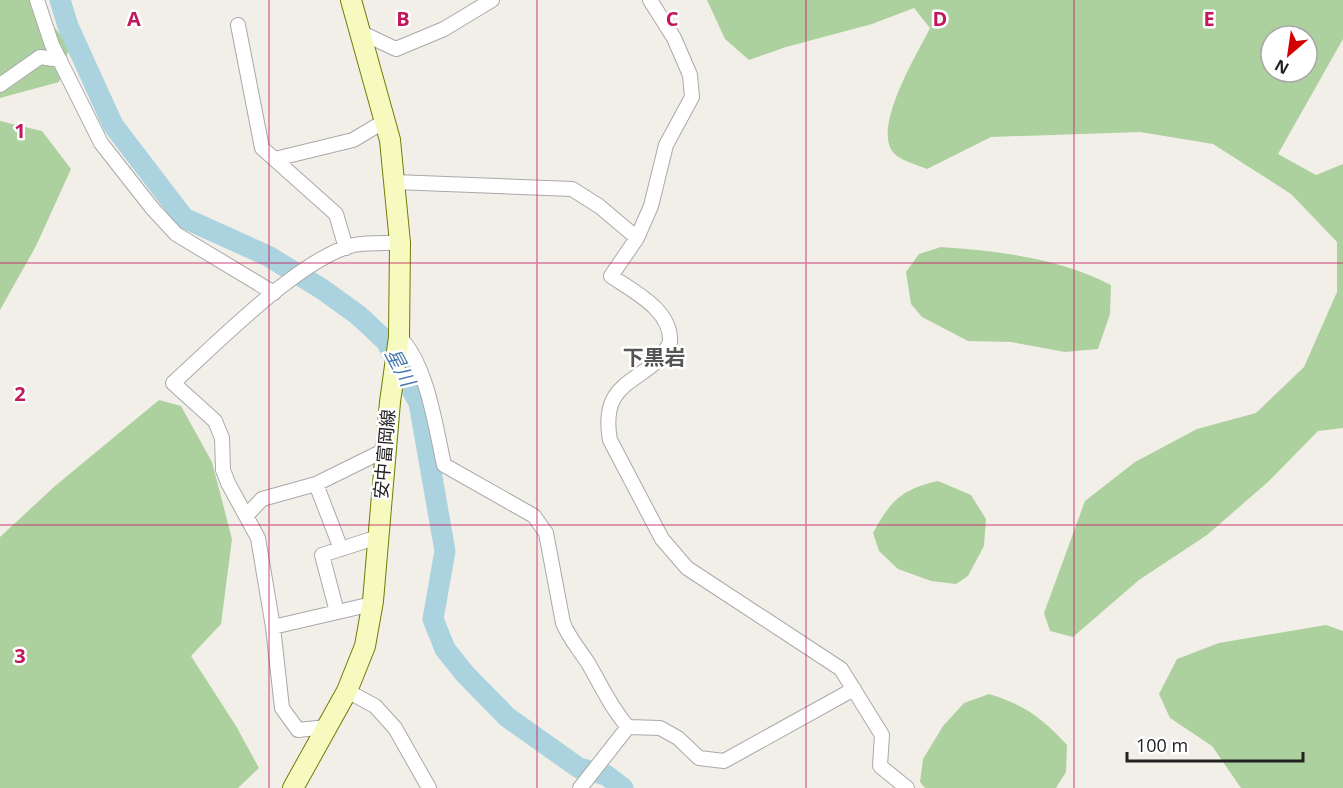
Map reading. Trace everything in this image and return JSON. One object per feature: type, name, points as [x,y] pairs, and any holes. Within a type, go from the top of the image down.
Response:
[{"type":"main road","name":"安中富岡線","points":[[293,788],[347,691],[364,646],[372,604],[390,402],[399,340],[400,243],[390,140],[351,0]]},
{"type":"street","points":[[37,0],[60,60],[101,143],[152,208],[176,234],[277,290]]},
{"type":"street","points":[[360,32],[396,49],[444,29],[492,0]]},
{"type":"street","points":[[650,0],[674,38],[690,75],[692,97],[666,145],[651,206],[637,238],[611,276],[656,309],[669,327],[670,342],[659,359],[618,388],[607,423],[610,440],[671,554],[696,575],[841,669],[882,735],[880,766],[907,788]]},
{"type":"street","points":[[238,25],[262,148],[336,214],[346,248]]},
{"type":"street","points":[[0,85],[40,57],[60,60]]},
{"type":"street","points":[[275,159],[353,140],[385,121]]},
{"type":"street","points":[[395,182],[572,189],[598,206],[637,238]]},
{"type":"street","points":[[327,728],[298,730],[282,708],[273,627],[258,538],[224,470],[222,438],[215,422],[172,383],[277,290],[312,266],[354,245],[400,243]]},
{"type":"street","points":[[399,340],[411,352],[428,397],[444,465],[534,516],[546,533],[562,623],[567,634],[587,661],[615,713],[628,727],[660,728],[678,738],[699,758],[724,761],[854,689]]},
{"type":"street","points":[[246,516],[262,499],[316,484],[386,450]]},
{"type":"street","points":[[316,484],[341,549]]},
{"type":"street","points":[[337,612],[322,555],[378,537]]},
{"type":"street","points":[[273,627],[372,604]]},
{"type":"street","points":[[347,691],[375,706],[395,728],[429,788]]},
{"type":"street","points":[[583,785],[628,727]]},
{"type":"green space","points":[[0,0],[30,0],[70,45],[59,82],[0,98]]},
{"type":"green space","points":[[707,0],[1343,0],[1343,39],[1319,81],[1319,24],[1259,24],[1259,84],[1318,84],[1278,154],[1316,175],[1343,164],[1343,428],[1318,431],[1268,482],[1207,535],[1139,580],[1073,637],[1050,631],[1044,613],[1085,501],[1135,462],[1197,429],[1256,413],[1304,367],[1337,292],[1337,242],[1291,194],[1213,144],[1140,132],[991,137],[927,169],[900,158],[889,145],[888,130],[891,112],[906,74],[930,28],[914,8],[872,24],[786,47],[749,60],[725,39]]},
{"type":"green space","points":[[0,121],[42,131],[71,169],[36,246],[0,310]]},
{"type":"green space","points":[[941,247],[1028,257],[1071,268],[1111,285],[1110,314],[1098,349],[1065,352],[1011,342],[968,341],[922,317],[911,304],[906,272],[919,254]]},
{"type":"green space","points":[[159,400],[181,406],[212,462],[232,539],[221,624],[191,656],[236,726],[259,768],[238,788],[0,788],[0,537],[55,486]]},
{"type":"green space","points":[[938,481],[971,495],[986,519],[984,546],[968,576],[956,584],[931,581],[898,569],[879,551],[873,533],[885,512],[898,498],[915,488]]},
{"type":"green space","points":[[1326,625],[1343,631],[1343,788],[1241,788],[1212,746],[1170,718],[1159,694],[1177,659],[1219,643]]},
{"type":"green space","points":[[989,694],[1023,708],[1049,727],[1067,745],[1066,772],[1056,788],[925,788],[920,782],[923,759],[943,726],[964,703]]},
{"type":"waterway","name":"星川","points":[[60,0],[68,26],[113,125],[184,218],[268,256],[322,289],[358,315],[386,341],[419,403],[445,551],[433,619],[445,649],[465,674],[507,717],[579,768],[606,775],[623,788]]},
{"type":"district","name":"下黒岩","points":[[654,358]]}]
